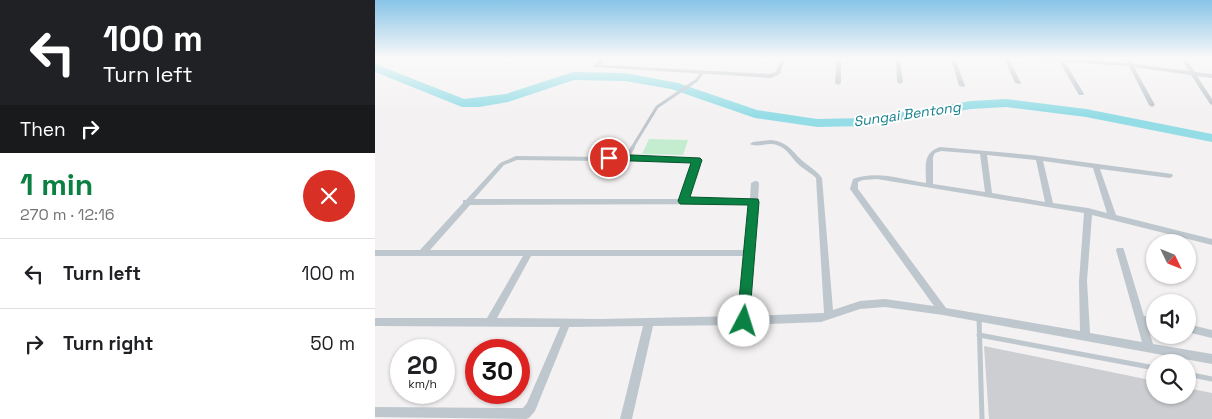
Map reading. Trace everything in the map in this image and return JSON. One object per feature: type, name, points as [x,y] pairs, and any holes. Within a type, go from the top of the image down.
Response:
[{"type":"street","points":[[838,78],[838,83]]},
{"type":"street","points":[[899,78],[899,82]]},
{"type":"street","points":[[959,78],[962,86]]},
{"type":"street","points":[[1015,78],[1018,83]]},
{"type":"street","points":[[1071,78],[1081,94]]},
{"type":"street","points":[[1137,78],[1152,105]]},
{"type":"street","points":[[1195,78],[1212,103]]},
{"type":"street","points":[[753,144],[771,142],[786,145],[802,164],[819,178],[829,316]]},
{"type":"street","points":[[929,186],[929,157],[935,150],[1039,158],[1170,176]]},
{"type":"street","points":[[983,153],[989,194]]},
{"type":"street","points":[[422,253],[466,202],[502,164],[511,159],[627,158],[698,161],[684,201]]},
{"type":"street","points":[[1039,158],[1049,204]]},
{"type":"street","points":[[1096,166],[1112,216]]},
{"type":"street","points":[[943,311],[853,186],[855,181],[870,177],[1049,204],[1112,216],[1212,242]]},
{"type":"street","points":[[744,321],[755,184]]},
{"type":"street","points":[[466,202],[754,202]]},
{"type":"street","points":[[1085,336],[1083,281],[1088,211]]},
{"type":"street","points":[[1120,250],[1149,348]]},
{"type":"street","points":[[375,253],[749,253]]},
{"type":"street","points":[[489,323],[529,253]]},
{"type":"street","points":[[375,322],[566,323],[744,321],[829,316],[868,303],[943,311],[1212,359]]},
{"type":"street","points":[[1140,319],[1146,320]]},
{"type":"street","points":[[626,419],[649,322]]},
{"type":"street","points":[[375,412],[525,414],[531,407],[566,323]]},
{"type":"street","points":[[1196,330],[1212,334]]},
{"type":"lane","points":[[627,158],[657,107],[697,78]]},
{"type":"lane","points":[[979,317],[982,419]]},
{"type":"lane","points":[[979,335],[1146,366]]},
{"type":"lane","points":[[1196,376],[1212,379]]},
{"type":"green space","points":[[649,139],[688,140],[683,155],[642,154]]},
{"type":"building","points":[[984,346],[1146,379],[1146,404],[1196,404],[1196,390],[1212,393],[1212,419],[989,419]]},
{"type":"waterway","name":"Sungai Bentong","points":[[399,78],[462,103],[479,103],[508,98],[568,78]]},
{"type":"waterway","name":"Sungai Bentong","points":[[628,78],[674,86],[755,114],[817,123],[867,122],[971,105],[1006,103],[1086,113],[1212,138]]},
{"type":"route","points":[[609,158],[697,160],[684,201],[754,202],[744,321]]}]
